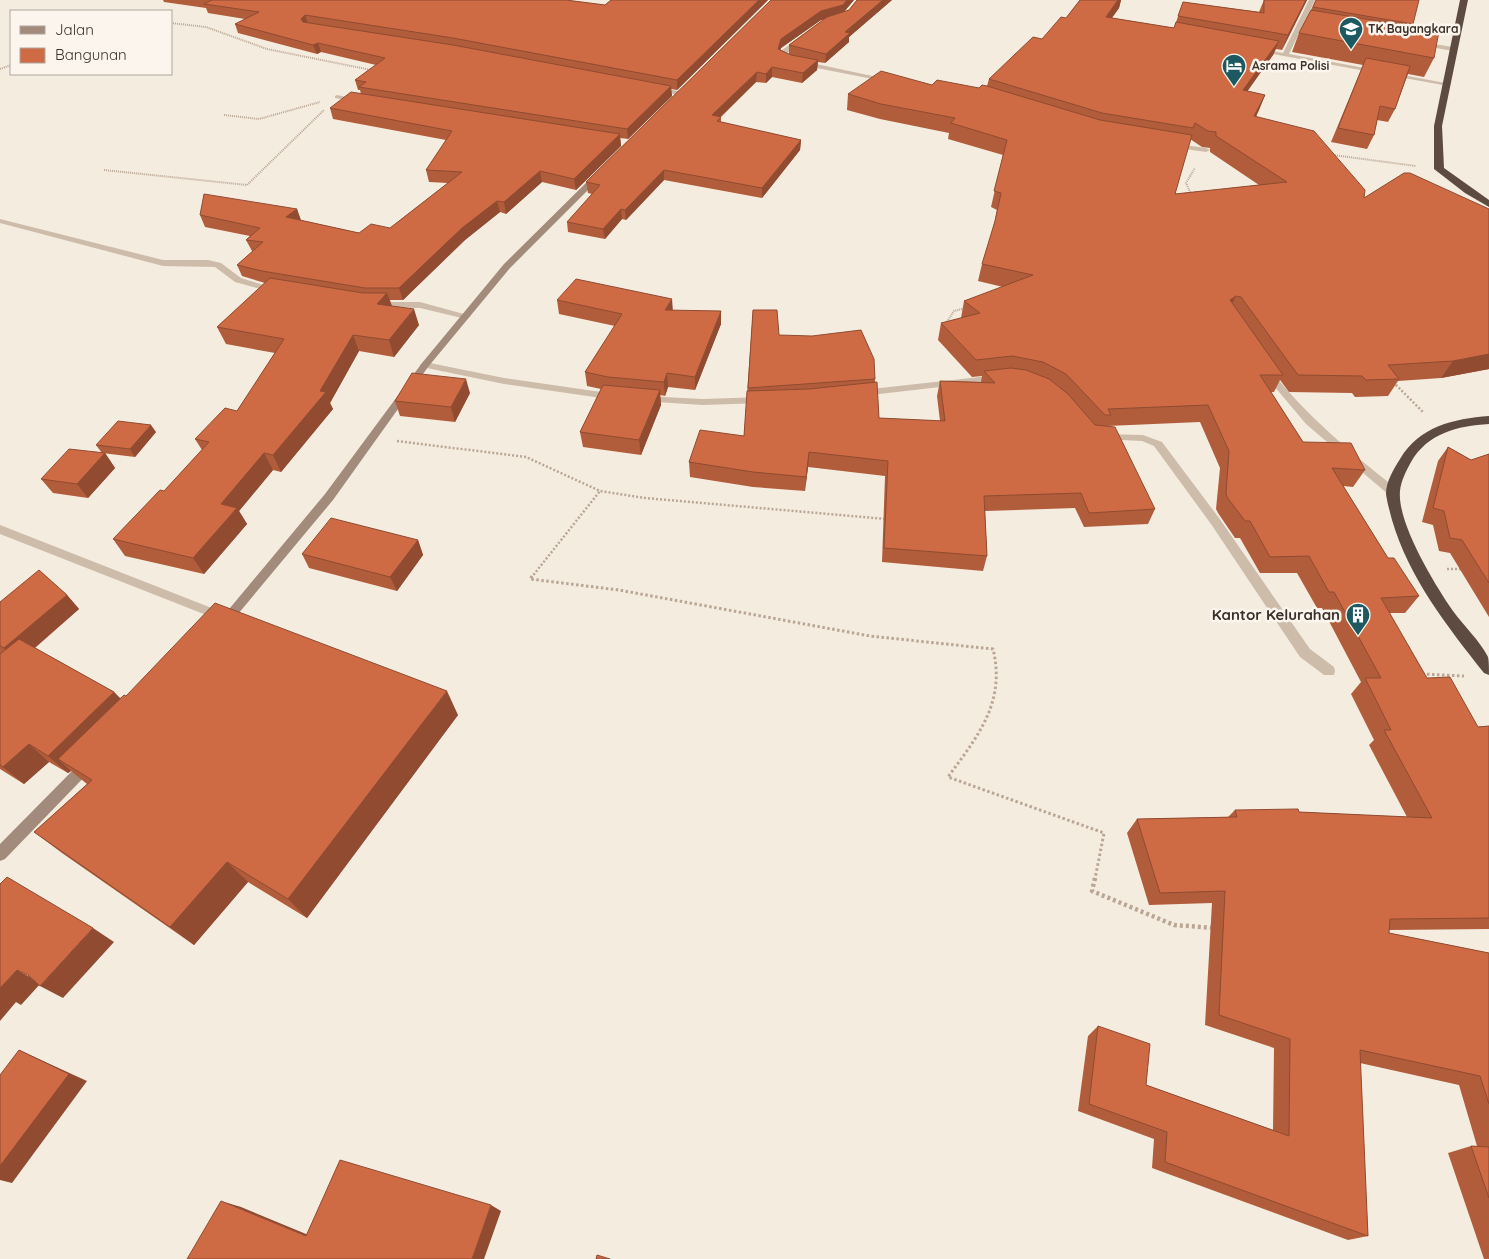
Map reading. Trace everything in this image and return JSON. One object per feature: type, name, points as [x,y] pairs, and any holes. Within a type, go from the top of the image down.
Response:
[{"type":"highway","points":[[1464,0],[1438,126],[1439,169],[1489,204]]},
{"type":"highway","points":[[1489,420],[1438,428],[1416,446],[1402,465],[1393,492],[1402,535],[1418,567],[1456,625],[1489,669]]},
{"type":"main road","points":[[216,632],[329,497],[425,365],[507,266],[605,169]]},
{"type":"main road","points":[[0,854],[98,754]]},
{"type":"street","points":[[1284,55],[1312,0]]},
{"type":"street","points":[[1301,24],[1310,25]]},
{"type":"street","points":[[808,34],[784,51],[781,56],[790,61],[892,81]]},
{"type":"street","points":[[1417,43],[1453,49]]},
{"type":"street","points":[[1246,48],[1448,84]]},
{"type":"street","points":[[642,87],[679,94]]},
{"type":"street","points":[[337,97],[366,101]]},
{"type":"street","points":[[1168,144],[1206,150]]},
{"type":"street","points":[[0,222],[162,263],[213,264],[238,280],[284,292]]},
{"type":"street","points":[[362,304],[420,305],[466,316]]},
{"type":"street","points":[[1261,363],[1297,410],[1325,437],[1393,492]]},
{"type":"street","points":[[425,365],[504,381],[632,398],[703,402],[769,400]]},
{"type":"street","points":[[846,395],[987,380],[1008,376]]},
{"type":"street","points":[[1095,436],[1142,438],[1158,444],[1215,520],[1296,640],[1306,653],[1329,671]]},
{"type":"street","points":[[0,529],[228,619]]},
{"type":"path","points":[[104,170],[247,185],[337,97],[372,69],[267,50],[206,27],[172,23]]},
{"type":"path","points":[[224,115],[258,119],[337,97]]},
{"type":"path","points":[[1194,200],[1186,183],[1206,150]]},
{"type":"path","points":[[1326,154],[1439,169]]},
{"type":"path","points":[[944,327],[954,311],[967,308]]},
{"type":"path","points":[[1390,379],[1438,428]]},
{"type":"path","points":[[372,437],[526,457],[600,491],[644,498],[887,520]]},
{"type":"path","points":[[600,491],[530,580],[618,590],[870,636],[993,649],[999,665],[994,703],[979,736],[948,776],[1104,833],[1092,892],[1174,925],[1221,928]]},
{"type":"path","points":[[1418,567],[1471,570]]},
{"type":"path","points":[[1419,674],[1469,676]]},
{"type":"building","points":[[212,0],[566,0],[605,5],[611,0],[759,0],[677,80],[453,38],[305,15],[301,19],[303,22],[453,45],[671,86],[627,129],[359,87],[366,82],[355,80],[385,58],[318,43],[313,45],[235,24],[259,12],[204,4]]},
{"type":"building","points":[[771,0],[847,0],[843,5],[821,11],[781,39],[778,49],[791,55],[818,60],[803,73],[772,67],[766,74],[757,72],[712,115],[721,117],[717,121],[801,140],[762,188],[664,170],[625,210],[621,209],[603,229],[567,222],[600,185],[586,182]]},
{"type":"building","points":[[857,0],[883,0],[845,32],[850,33],[826,54],[789,45],[827,17],[849,10]]},
{"type":"building","points":[[1080,0],[1118,0],[1106,17],[1174,28],[1176,22],[1279,41],[1243,90],[1265,95],[1254,116],[1314,131],[1365,190],[1364,198],[1404,173],[1410,173],[1489,209],[1489,354],[1453,361],[1388,365],[1399,379],[1366,380],[1362,376],[1298,375],[1241,297],[1236,296],[1230,300],[1283,375],[1260,375],[1303,442],[1351,443],[1365,470],[1332,468],[1388,558],[1394,558],[1419,596],[1381,598],[1427,678],[1450,677],[1478,727],[1489,726],[1489,918],[1390,919],[1389,933],[1489,953],[1489,1104],[1480,1076],[1360,1050],[1368,1236],[1165,1162],[1167,1132],[1089,1104],[1098,1026],[1150,1044],[1146,1085],[1289,1136],[1290,1039],[1219,1015],[1225,891],[1160,893],[1137,819],[1237,817],[1235,810],[1298,809],[1299,812],[1432,818],[1384,730],[1391,730],[1365,678],[1381,678],[1334,592],[1329,592],[1309,556],[1270,557],[1250,521],[1245,521],[1227,497],[1229,451],[1208,405],[1108,409],[1111,415],[1105,415],[1066,374],[1043,362],[1012,356],[976,360],[941,323],[980,313],[964,301],[1033,275],[982,264],[1001,193],[994,191],[1007,140],[951,123],[955,118],[881,104],[848,94],[881,71],[932,85],[937,80],[979,88],[982,85],[987,86],[1100,120],[1192,135],[1175,194],[1287,182],[1216,136],[1216,132],[1208,131],[1195,123],[1193,128],[1102,113],[989,79],[1033,37],[1042,39],[1061,17],[1066,18]]},
{"type":"building","points":[[1264,0],[1306,0],[1288,35],[1178,16],[1183,2],[1264,13]]},
{"type":"building","points":[[1316,0],[1419,0],[1413,24],[1313,7]]},
{"type":"building","points":[[1311,10],[1439,31],[1434,58],[1299,33]]},
{"type":"building","points":[[1366,58],[1410,66],[1395,109],[1380,106],[1374,135],[1338,128]]},
{"type":"building","points":[[351,92],[620,134],[574,179],[540,171],[504,202],[497,201],[462,228],[399,288],[365,288],[237,265],[263,242],[246,240],[260,228],[200,215],[204,194],[297,209],[286,217],[359,233],[371,224],[390,228],[462,172],[426,170],[452,131],[330,108]]},
{"type":"building","points":[[270,278],[363,293],[387,293],[377,304],[414,309],[389,340],[353,335],[320,391],[326,392],[273,455],[264,453],[221,504],[237,508],[193,558],[113,539],[160,490],[164,491],[209,442],[195,439],[225,408],[237,411],[284,339],[217,327]]},
{"type":"building","points":[[576,279],[672,299],[665,310],[721,311],[695,377],[667,373],[664,382],[608,377],[585,372],[622,314],[557,300]]},
{"type":"building","points":[[753,310],[777,310],[779,335],[812,336],[861,330],[874,359],[875,379],[748,388]]},
{"type":"building","points":[[1011,368],[1026,370],[1049,379],[1068,394],[1095,425],[1115,427],[1155,509],[1089,513],[1081,493],[984,496],[987,556],[884,548],[888,461],[809,452],[806,477],[753,472],[689,462],[700,430],[744,436],[747,391],[809,389],[877,382],[879,418],[945,421],[940,381],[995,383],[984,371]]},
{"type":"building","points":[[412,373],[466,379],[451,407],[395,401]]},
{"type":"building","points":[[603,385],[660,390],[639,440],[580,432]]},
{"type":"building","points":[[118,421],[151,425],[130,449],[96,445]]},
{"type":"building","points":[[1448,447],[1471,460],[1489,454],[1489,583],[1462,540],[1450,538],[1444,511],[1433,508]]},
{"type":"building","points":[[69,449],[105,453],[77,484],[41,479]]},
{"type":"building","points":[[331,518],[418,540],[390,577],[302,554]]},
{"type":"building","points":[[39,570],[67,595],[4,648],[0,646],[0,602]]},
{"type":"building","points":[[215,603],[447,691],[288,899],[227,862],[170,927],[34,832],[92,780],[58,759],[124,695],[126,696]]},
{"type":"building","points":[[19,639],[114,692],[48,756],[29,744],[3,767],[0,765],[0,654]]},
{"type":"building","points":[[7,877],[93,928],[40,986],[28,975],[17,970],[0,988],[0,884]]},
{"type":"building","points":[[19,1050],[69,1074],[0,1166],[0,1075]]},
{"type":"building","points":[[1471,1146],[1489,1147],[1489,1198]]},
{"type":"building","points":[[340,1160],[491,1205],[472,1259],[187,1259],[221,1201],[306,1236]]},
{"type":"building","points":[[597,1255],[610,1259],[596,1259]]},
{"type":"place","name":"TK Bayangkara","points":[[1351,50]]},
{"type":"place","name":"Asrama Polisi","points":[[1234,87]]},
{"type":"place","name":"Kantor Kelurahan","points":[[1358,636]]}]
